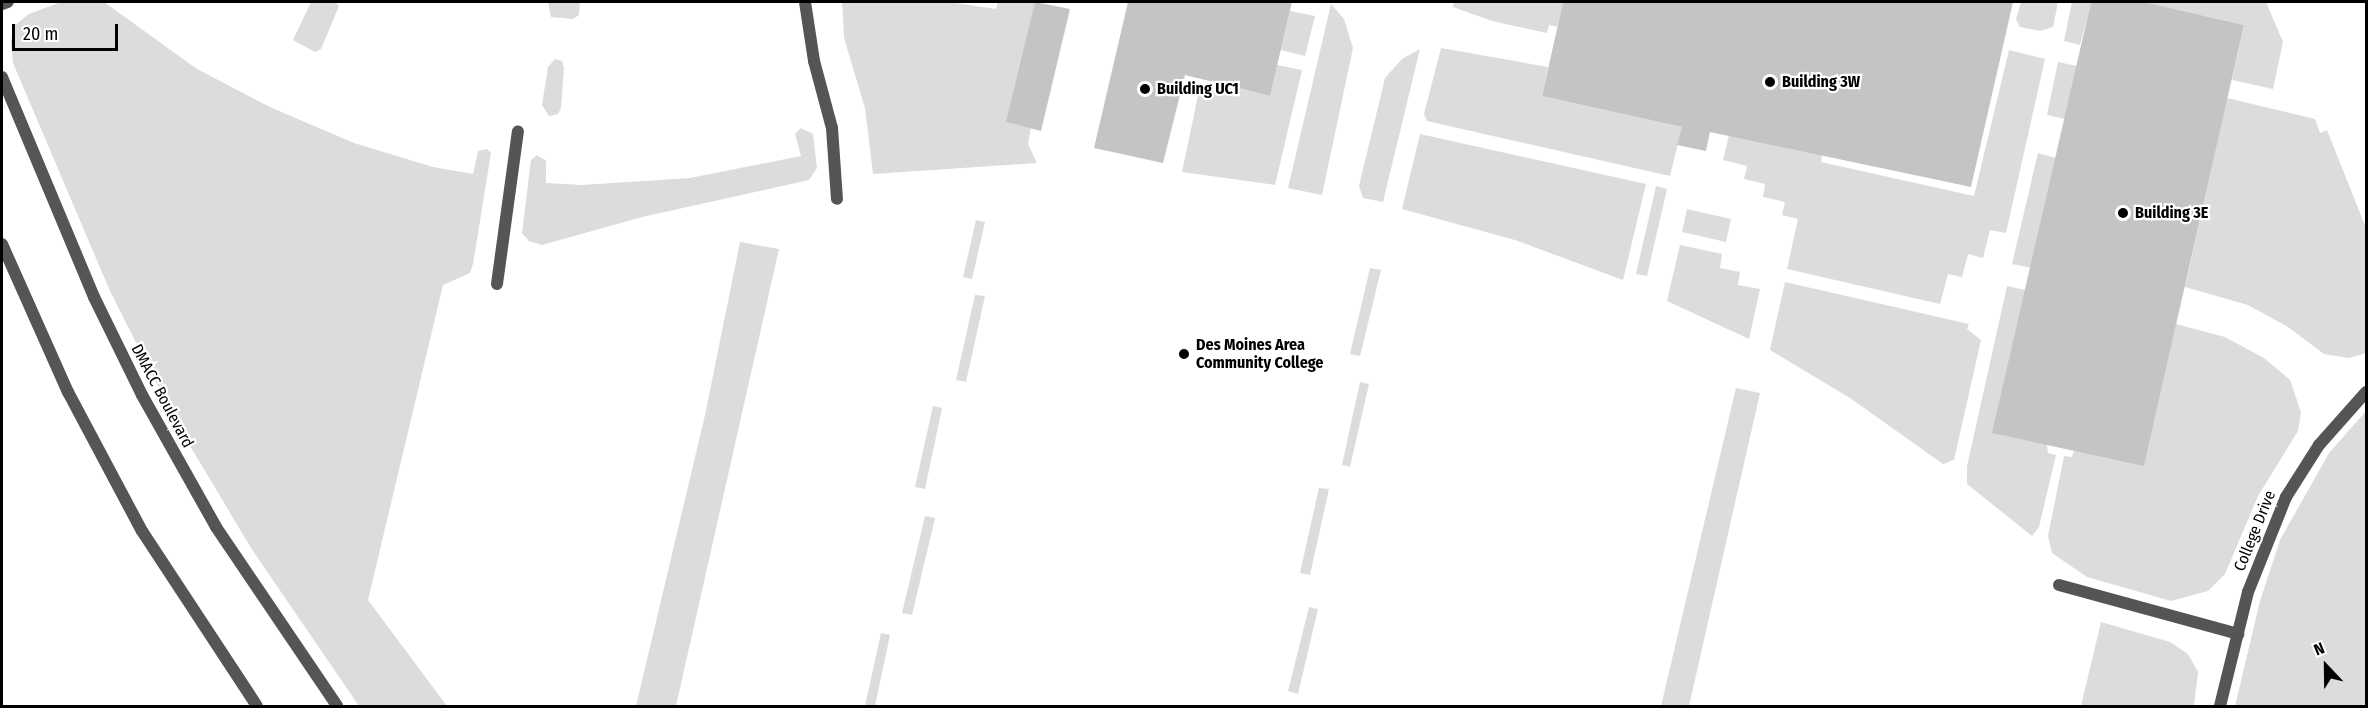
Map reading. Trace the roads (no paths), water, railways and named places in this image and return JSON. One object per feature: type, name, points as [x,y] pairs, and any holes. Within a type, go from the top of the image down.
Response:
[{"type":"street","points":[[2,4],[8,2]]},
{"type":"street","points":[[805,2],[814,61],[832,128],[837,199]]},
{"type":"street","name":"DMACC Boulevard","points":[[2,77],[93,297],[142,395],[216,527],[337,706]]},
{"type":"street","points":[[497,284],[518,131]]},
{"type":"street","points":[[2,244],[68,392],[142,531],[257,706]]},
{"type":"street","name":"College Drive","points":[[2220,706],[2260,554],[2286,497],[2319,445],[2367,392]]},
{"type":"street","points":[[2059,585],[2238,634]]},
{"type":"place","name":"Building 3W","points":[[1770,82]]},
{"type":"place","name":"Building UC1","points":[[1145,89]]},
{"type":"place","name":"Building 3E","points":[[2123,213]]},
{"type":"place","name":"Des Moines Area Community College","points":[[1184,354]]}]
